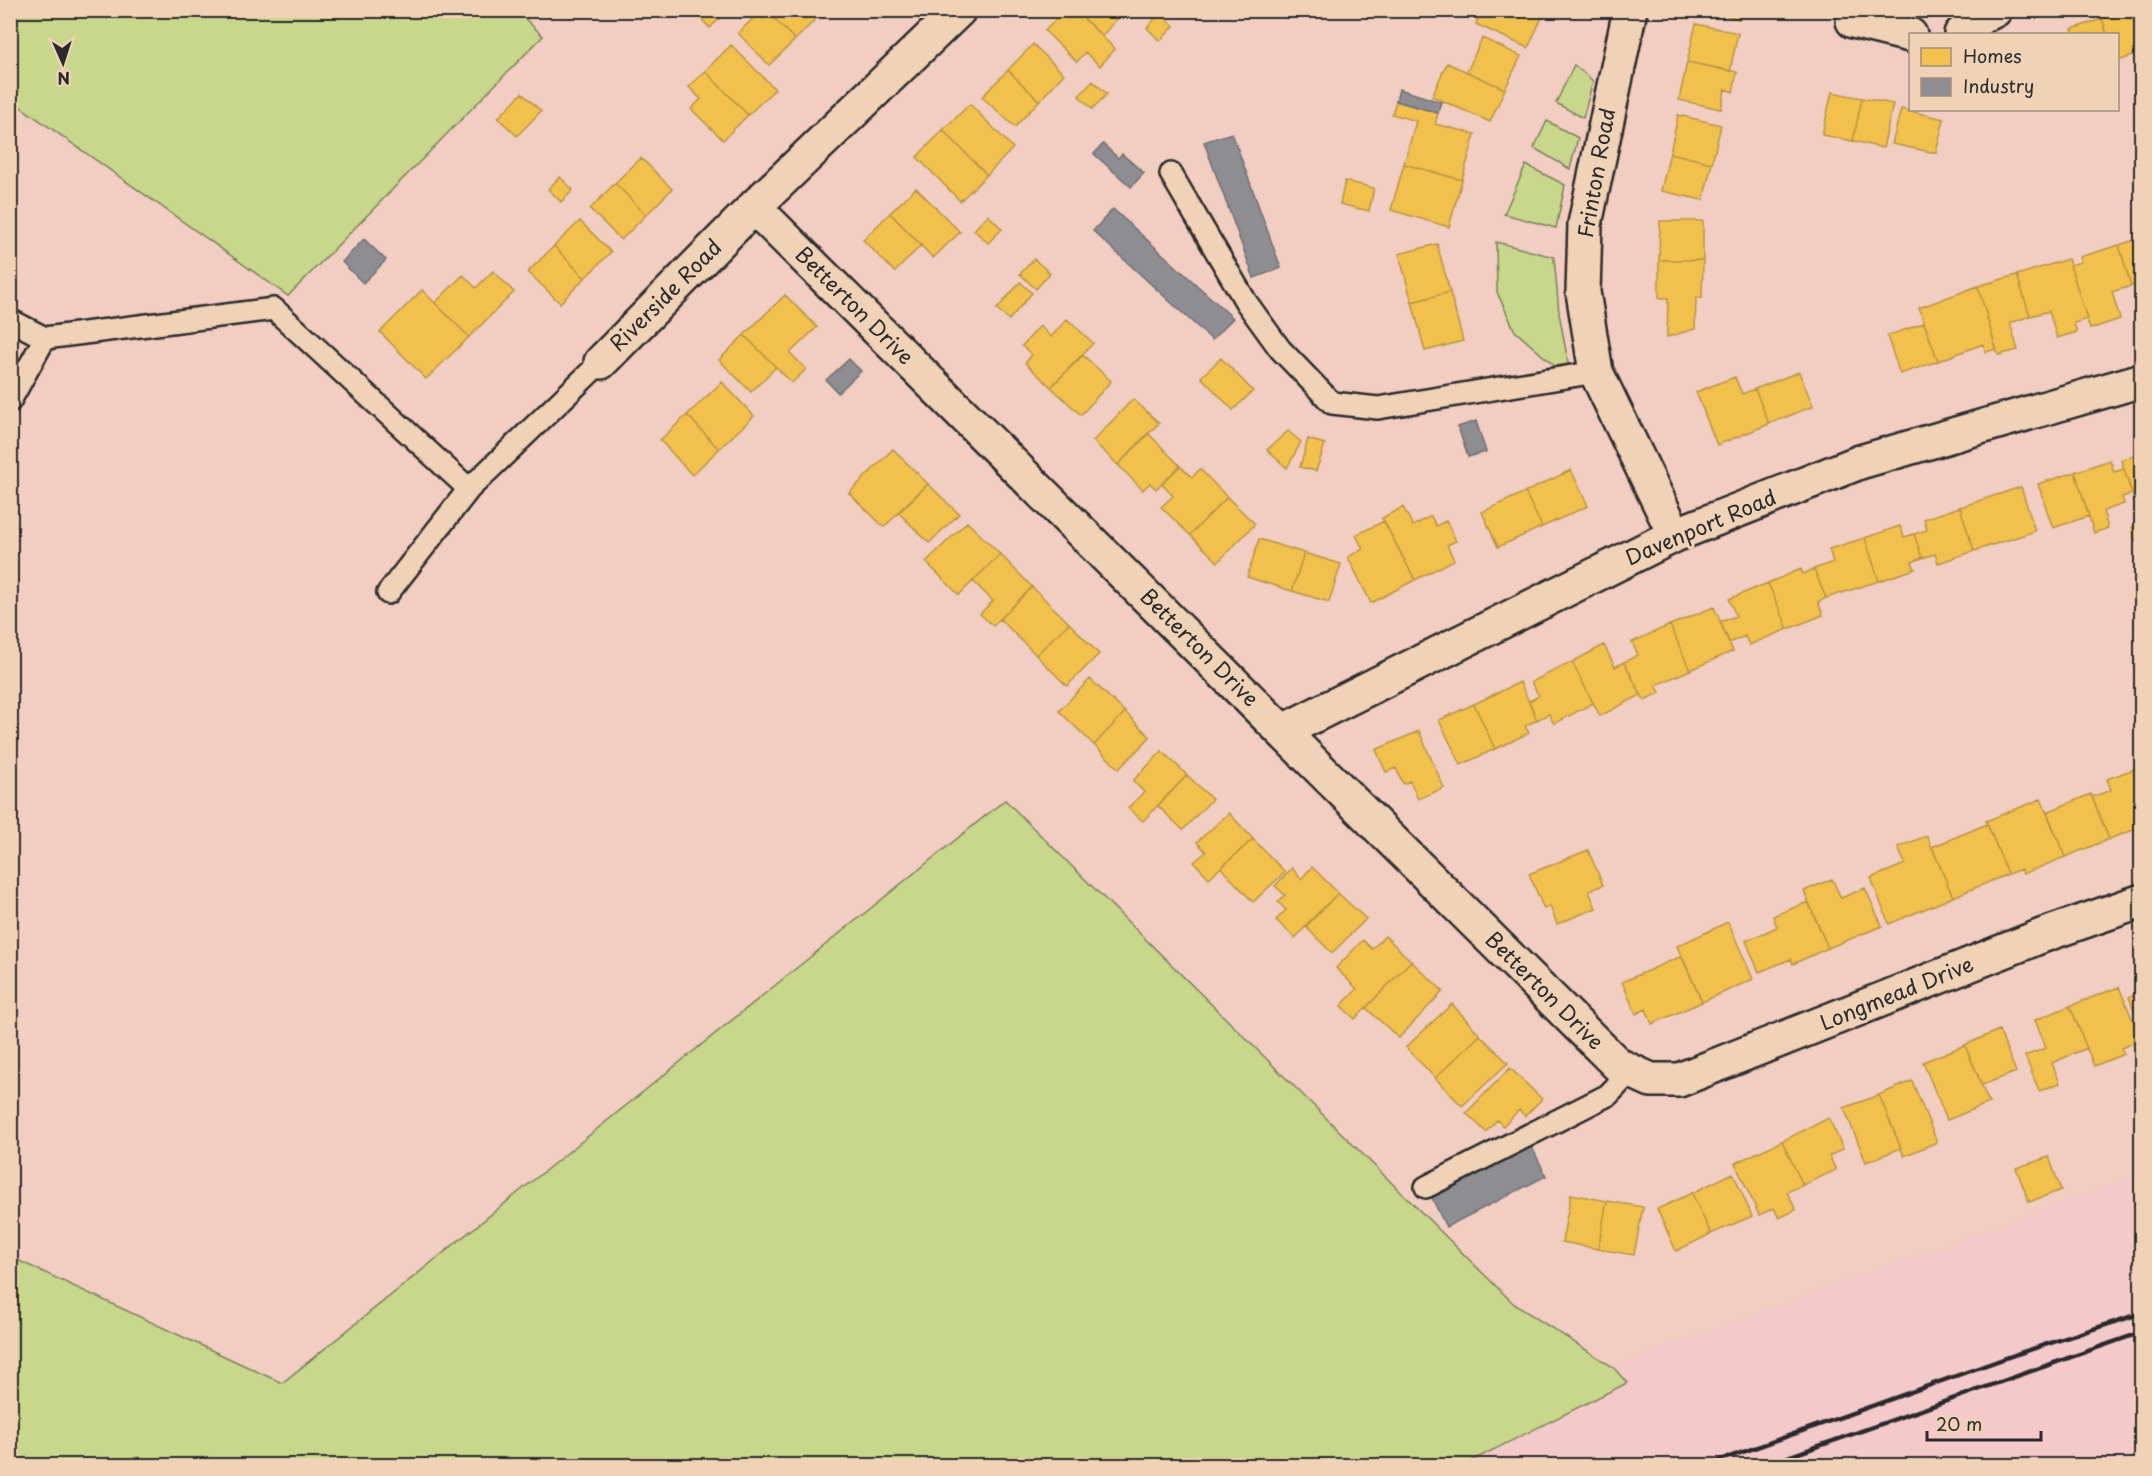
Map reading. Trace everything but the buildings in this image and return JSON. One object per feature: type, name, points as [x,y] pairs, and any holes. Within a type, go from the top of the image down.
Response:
[{"type":"street","name":"Riverside Road","points":[[601,362],[754,207],[959,10]]},
{"type":"street","name":"Frinton Road","points":[[1630,10],[1585,224],[1583,292],[1596,372],[1675,535]]},
{"type":"street","points":[[1962,33],[1981,17],[1995,10]]},
{"type":"street","points":[[1853,21],[1909,35]]},
{"type":"street","name":"Betterton Drive","points":[[754,207],[1618,1065],[1641,1076]]},
{"type":"street","name":"Davenport Road","points":[[1283,731],[1675,535],[1860,462],[2142,380]]},
{"type":"street","name":"Longmead Drive","points":[[1641,1076],[1679,1080],[2044,935],[2142,901]]},
{"type":"lane","points":[[1170,174],[1246,302],[1280,349],[1332,403],[1378,408],[1596,372]]},
{"type":"lane","points":[[10,320],[45,338],[274,309],[469,489]]},
{"type":"lane","points":[[10,401],[45,338]]},
{"type":"lane","name":"Riverside Road","points":[[388,593],[469,489],[601,362]]},
{"type":"lane","points":[[1426,1187],[1641,1076]]},
{"type":"shaded area","points":[[2141,1174],[2141,1450],[2094,1466],[1464,1466],[1627,1383],[1613,1367]]},
{"type":"green space","points":[[11,11],[517,11],[543,36],[288,296],[11,100]]},
{"type":"green space","points":[[1574,65],[1593,81],[1583,118],[1556,103]]},
{"type":"green space","points":[[1547,121],[1578,138],[1570,169],[1534,148]]},
{"type":"green space","points":[[1526,165],[1565,185],[1556,228],[1504,214]]},
{"type":"green space","points":[[1496,242],[1554,257],[1559,313],[1569,368],[1558,369],[1515,331],[1497,292]]},
{"type":"green space","points":[[1005,800],[1514,1304],[1613,1367],[1627,1383],[1463,1465],[11,1465],[11,1257],[282,1383]]},
{"type":"railway","points":[[1704,1466],[2017,1354],[2142,1313]]},
{"type":"railway","points":[[1762,1466],[2142,1332]]}]
